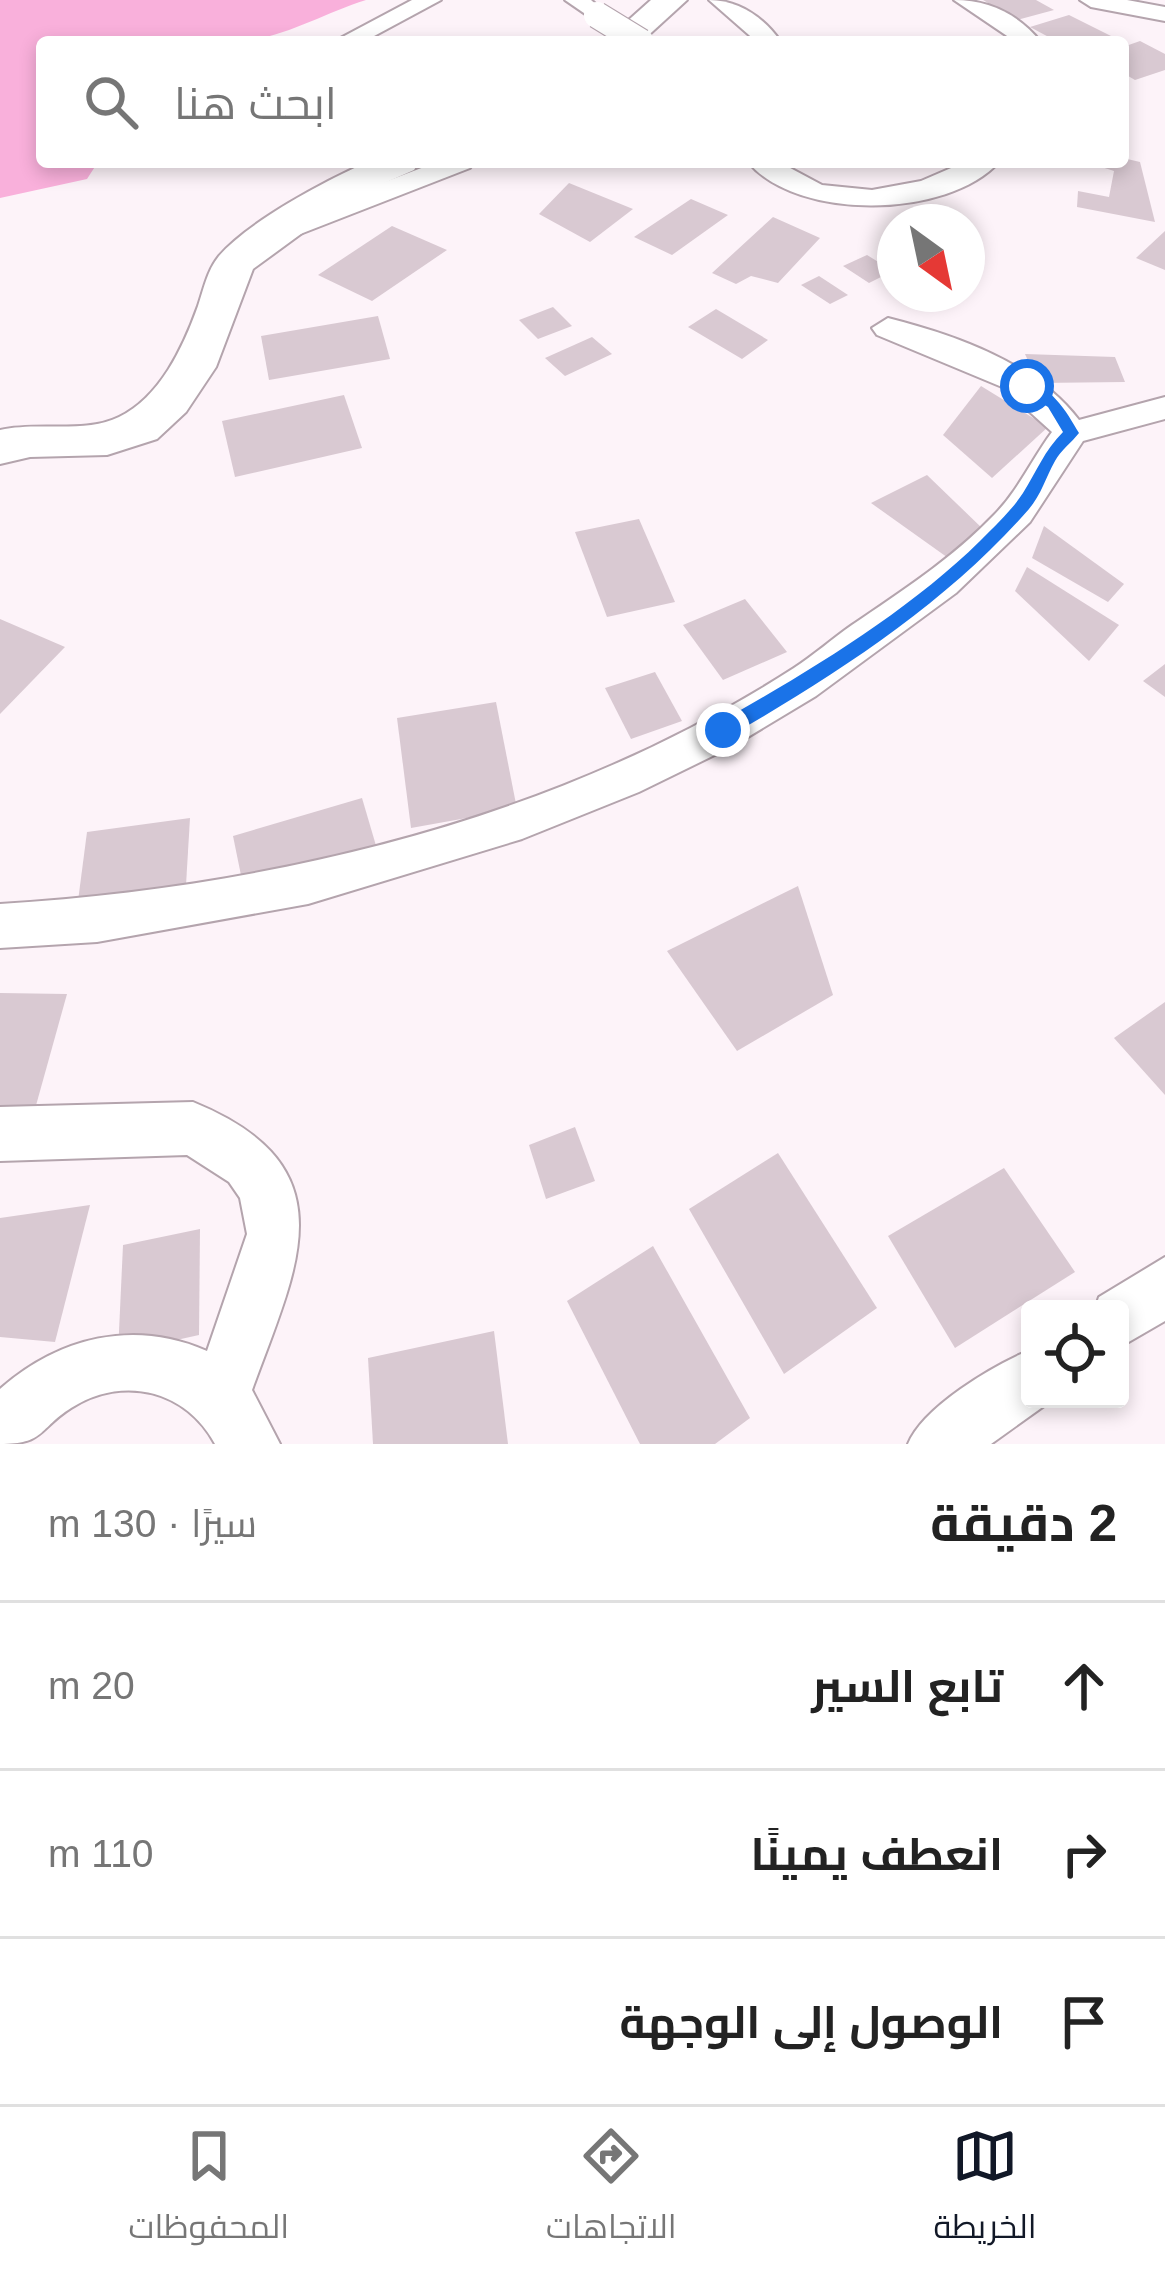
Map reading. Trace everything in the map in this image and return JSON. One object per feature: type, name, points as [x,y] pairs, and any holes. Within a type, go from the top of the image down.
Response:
[{"type":"main road","points":[[628,36],[671,0]]},
{"type":"main road","points":[[0,447],[33,440],[122,435],[161,413],[219,310],[229,270],[336,190],[386,168]]},
{"type":"street","points":[[357,36],[430,0]]},
{"type":"street","points":[[576,0],[631,36]]},
{"type":"street","points":[[720,0],[733,15],[766,36]]},
{"type":"street","points":[[964,0],[1023,36]]},
{"type":"street","points":[[1091,0],[1165,14]]},
{"type":"street","points":[[273,235],[446,168]]},
{"type":"street","points":[[769,168],[796,187],[829,196],[880,199],[921,193],[973,168]]},
{"type":"street","points":[[888,328],[1027,386],[1054,404],[1071,433]]},
{"type":"street","points":[[0,926],[51,925],[183,908],[341,872],[532,817],[648,766],[804,684],[934,589],[984,548],[1028,500],[1050,454],[1071,433],[1165,408]]},
{"type":"street","points":[[0,1134],[194,1128],[248,1163],[266,1188],[275,1234],[234,1420]]},
{"type":"street","points":[[1129,1312],[1165,1286]]},
{"type":"street","points":[[0,1429],[51,1386],[92,1368],[164,1364],[188,1370],[234,1420]]},
{"type":"street","points":[[939,1444],[1021,1386]]},
{"type":"shaded area","points":[[0,0],[366,0],[268,36],[36,36],[36,168],[94,168],[87,179],[0,198]]},
{"type":"building","points":[[983,0],[1036,0],[1054,10],[1017,20]]},
{"type":"building","points":[[1069,15],[1111,36],[1047,36],[1030,27]]},
{"type":"building","points":[[1140,41],[1165,54],[1165,70],[1135,80],[1129,76],[1129,45]]},
{"type":"building","points":[[1129,159],[1140,162],[1155,222],[1077,207],[1078,191],[1109,197],[1114,171],[1105,168],[1129,168]]},
{"type":"building","points":[[569,183],[633,209],[590,242],[539,214]]},
{"type":"building","points":[[691,199],[728,215],[672,255],[634,237]]},
{"type":"building","points":[[773,217],[820,238],[778,283],[751,276],[736,284],[712,273]]},
{"type":"building","points":[[392,226],[447,250],[372,301],[318,275]]},
{"type":"building","points":[[1165,231],[1165,270],[1136,258]]},
{"type":"building","points":[[867,255],[877,261],[877,279],[869,283],[843,266]]},
{"type":"building","points":[[819,276],[848,295],[830,304],[801,285]]},
{"type":"building","points":[[553,307],[572,326],[538,339],[519,320]]},
{"type":"building","points":[[716,309],[768,340],[742,359],[688,327]]},
{"type":"building","points":[[378,316],[390,359],[269,380],[261,336]]},
{"type":"building","points":[[592,337],[612,354],[565,376],[545,358]]},
{"type":"building","points":[[1025,354],[1115,357],[1125,382],[1038,383]]},
{"type":"building","points":[[981,386],[1048,427],[992,478],[943,435]]},
{"type":"building","points":[[344,395],[362,448],[235,477],[222,421]]},
{"type":"building","points":[[927,475],[984,530],[951,560],[871,503]]},
{"type":"building","points":[[639,519],[675,602],[607,617],[575,532]]},
{"type":"building","points":[[1044,526],[1124,584],[1108,602],[1032,558]]},
{"type":"building","points":[[1027,567],[1119,625],[1089,661],[1015,591]]},
{"type":"building","points":[[745,599],[787,652],[723,680],[683,625]]},
{"type":"building","points":[[0,619],[65,647],[0,714]]},
{"type":"building","points":[[1165,664],[1165,697],[1143,681]]},
{"type":"building","points":[[655,672],[682,721],[631,739],[605,688]]},
{"type":"building","points":[[496,702],[517,809],[411,828],[397,718]]},
{"type":"building","points":[[362,798],[377,849],[244,890],[233,836]]},
{"type":"building","points":[[190,818],[186,885],[78,901],[87,832]]},
{"type":"building","points":[[798,886],[833,995],[737,1051],[667,951]]},
{"type":"building","points":[[0,993],[67,994],[35,1109],[0,1109]]},
{"type":"building","points":[[1165,1002],[1165,1095],[1114,1038]]},
{"type":"building","points":[[575,1127],[595,1181],[546,1199],[529,1145]]},
{"type":"building","points":[[778,1153],[877,1308],[784,1374],[689,1209]]},
{"type":"building","points":[[1004,1168],[1075,1272],[1031,1300],[1021,1300],[1021,1306],[955,1348],[888,1236]]},
{"type":"building","points":[[90,1205],[55,1342],[0,1337],[0,1218]]},
{"type":"building","points":[[200,1229],[199,1335],[118,1353],[123,1245]]},
{"type":"building","points":[[653,1246],[750,1418],[715,1444],[640,1444],[567,1301]]},
{"type":"building","points":[[494,1331],[508,1444],[373,1444],[368,1358]]},
{"type":"route","points":[[723,730],[804,684],[934,589],[984,548],[1028,500],[1050,454],[1071,433],[1054,404],[1027,386]]}]
